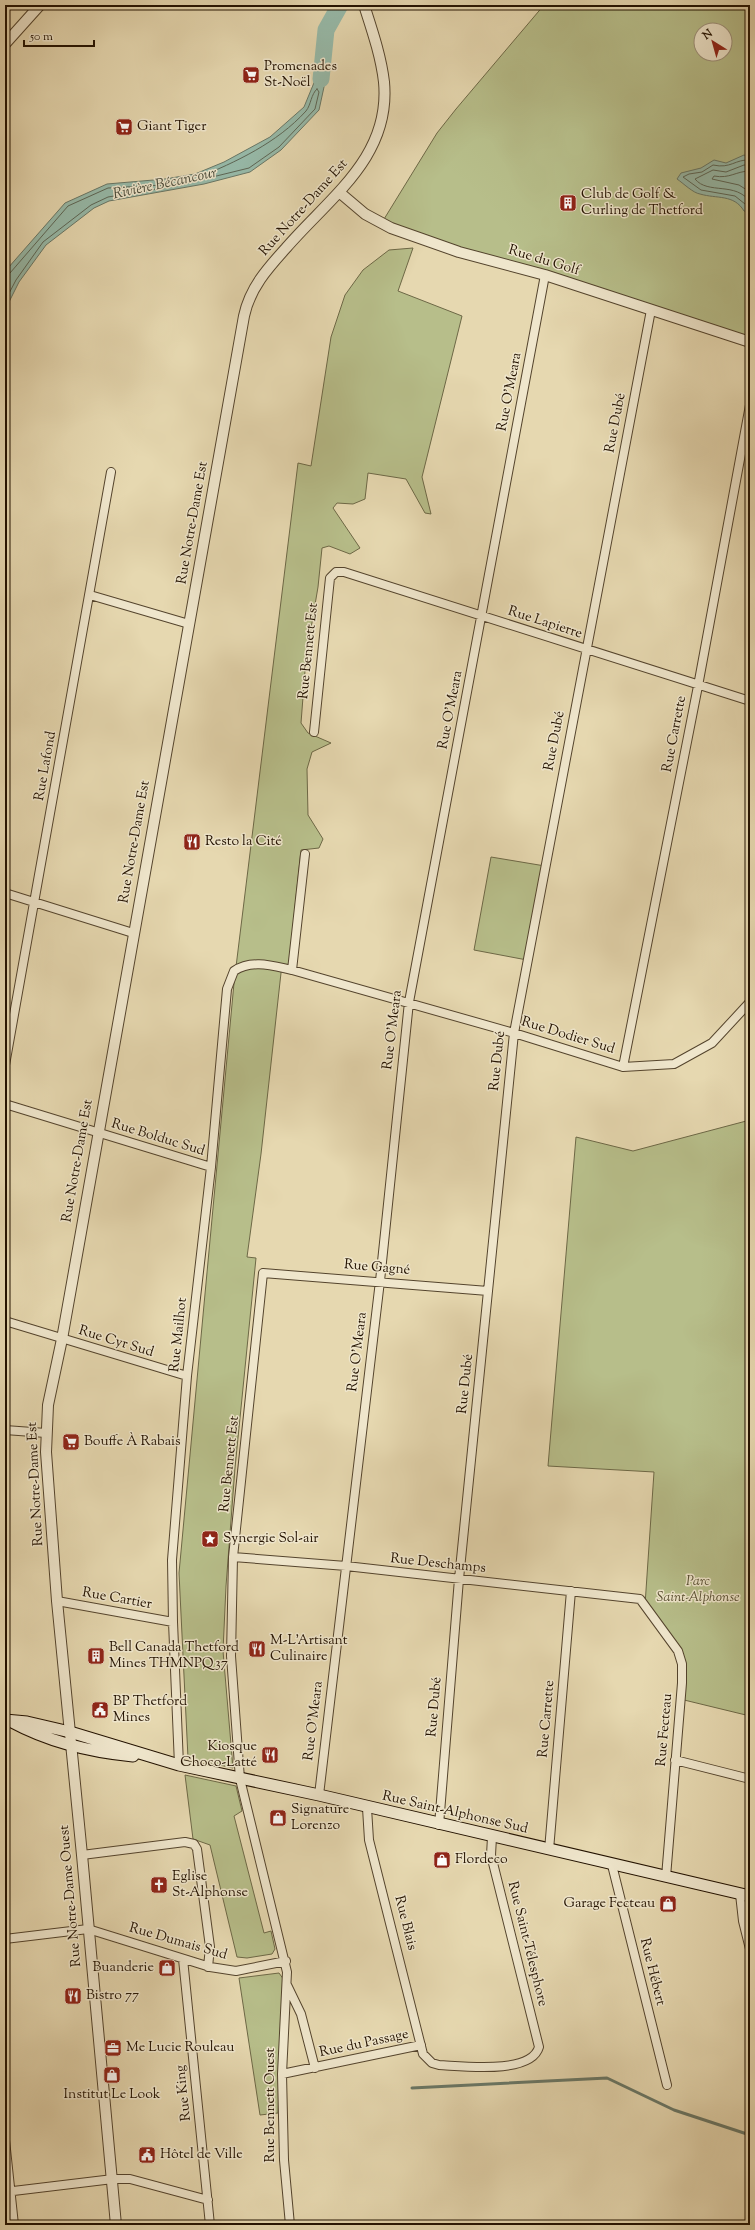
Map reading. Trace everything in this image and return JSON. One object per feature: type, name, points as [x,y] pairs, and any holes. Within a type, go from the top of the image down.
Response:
[{"type":"main road","name":"Rue Saint-Alphonse Sud","points":[[7,1720],[27,1722],[70,1732],[179,1765],[319,1795],[367,1808],[745,1895]]},
{"type":"main road","name":"Rue Saint-Alphonse Sud","points":[[7,1720],[30,1732],[71,1745],[110,1754],[154,1758]]},
{"type":"street","points":[[5,44],[40,5]]},
{"type":"street","name":"Rue Notre-Dame Est","points":[[70,1732],[57,1601],[46,1433],[48,1405],[62,1339],[97,1133],[248,300],[255,285],[268,268],[339,192],[368,154],[380,126],[384,105],[380,61],[364,5]]},
{"type":"street","name":"Rue du Golf","points":[[339,192],[365,214],[381,224],[459,252],[545,275],[750,342]]},
{"type":"street","name":"Rue O'Meara","points":[[319,1795],[380,1282],[408,1002],[482,616],[545,275]]},
{"type":"street","name":"Rue Dubé","points":[[439,1824],[458,1579],[514,1033],[651,310]]},
{"type":"street","name":"Rue Carrette","points":[[623,1067],[698,686],[750,405]]},
{"type":"street","name":"Rue Lafond","points":[[5,1065],[111,472]]},
{"type":"street","name":"Rue Lapierre","points":[[333,574],[344,572],[698,686],[750,701]]},
{"type":"street","name":"Rue Bennett Est","points":[[314,732],[330,578],[333,574]]},
{"type":"street","points":[[90,595],[189,624]]},
{"type":"street","points":[[292,970],[305,854]]},
{"type":"street","points":[[5,893],[133,934]]},
{"type":"street","name":"Rue Mailhot","points":[[179,1765],[172,1560],[187,1376],[211,1167],[227,989],[230,977],[234,971],[247,964],[269,965],[292,970]]},
{"type":"street","name":"Rue Dodier Sud","points":[[292,970],[514,1033],[623,1067],[674,1064],[712,1043],[750,1002]]},
{"type":"street","name":"Rue Bolduc Sud","points":[[5,1104],[211,1167]]},
{"type":"street","name":"Rue Bennett Est","points":[[240,1779],[231,1656],[233,1557],[263,1273]]},
{"type":"street","name":"Rue Gagné","points":[[263,1273],[488,1291]]},
{"type":"street","name":"Rue Cyr Sud","points":[[5,1321],[187,1376]]},
{"type":"street","points":[[5,1430],[46,1433]]},
{"type":"street","name":"Rue Deschamps","points":[[233,1557],[346,1566],[571,1590],[640,1599]]},
{"type":"street","name":"Rue Carrette","points":[[549,1850],[571,1590]]},
{"type":"street","name":"Rue Fecteau","points":[[640,1599],[678,1651],[682,1664],[682,1683],[666,1877]]},
{"type":"street","name":"Rue Cartier","points":[[57,1601],[173,1622]]},
{"type":"street","name":"Rue Notre-Dame Ouest","points":[[70,1732],[113,2179],[116,2225]]},
{"type":"street","points":[[675,1760],[750,1779]]},
{"type":"street","name":"Rue Bennett Ouest","points":[[240,1779],[286,1961],[287,1984],[282,2074],[284,2160],[290,2225]]},
{"type":"street","name":"Rue Blais","points":[[367,1808],[369,1840],[421,2045]]},
{"type":"street","name":"Rue Saint-Télesphore","points":[[492,1837],[491,1855],[539,2047],[536,2057]]},
{"type":"street","points":[[82,1855],[185,1842],[194,1844],[197,1849],[209,1940],[208,1967]]},
{"type":"street","name":"Rue Hébert","points":[[612,1865],[667,2085]]},
{"type":"street","points":[[745,1895],[741,1909],[750,1949]]},
{"type":"street","points":[[5,1939],[88,1929]]},
{"type":"street","name":"Rue Dumais Sud","points":[[88,1929],[208,1967],[236,1971],[286,1961]]},
{"type":"street","name":"Rue King","points":[[183,1959],[210,2225]]},
{"type":"street","name":"Rue Bennett Ouest","points":[[287,1984],[301,2014],[315,2068]]},
{"type":"street","name":"Rue du Passage","points":[[282,2074],[421,2045],[427,2059],[439,2065],[500,2067],[536,2057]]},
{"type":"street","points":[[5,2140],[8,2192],[14,2225]]},
{"type":"street","points":[[8,2192],[113,2179],[130,2179],[208,2200]]},
{"type":"green space","points":[[544,5],[750,5],[750,342],[381,224],[437,133]]},
{"type":"green space","points":[[413,248],[398,291],[462,316],[422,477],[431,514],[425,513],[406,479],[368,473],[365,499],[353,504],[337,503],[333,508],[360,548],[350,554],[329,546],[322,548],[318,587],[306,658],[301,723],[308,733],[331,743],[312,752],[307,769],[308,815],[323,839],[319,848],[301,850],[289,965],[282,964],[261,1154],[247,1257],[256,1258],[235,1468],[226,1586],[223,1651],[233,1768],[188,1758],[179,1573],[234,983],[298,463],[311,466],[331,337],[345,295],[363,270],[389,250]]},
{"type":"green space","points":[[491,857],[545,866],[527,960],[474,950]]},
{"type":"green space","name":"Parc Saint-Alphonse","points":[[750,1120],[750,1716],[680,1699],[682,1664],[645,1605],[654,1472],[548,1466],[576,1137],[633,1151]]},
{"type":"green space","points":[[185,1775],[236,1786],[242,1811],[234,1816],[264,1933],[271,1931],[275,1949],[272,1954],[247,1958],[237,1957],[210,1845],[193,1839]]},
{"type":"green space","points":[[279,1973],[284,1980],[278,2113],[260,2115],[239,1978]]},
{"type":"water","points":[[325,56],[324,87],[319,110],[281,150],[250,172],[204,184],[109,201],[94,208],[46,245],[19,282],[5,310],[5,274],[8,268],[65,203],[107,184],[165,179],[195,174],[224,162],[270,137],[304,107]]},
{"type":"water","points":[[744,155],[750,157],[750,211],[748,212],[744,211],[730,199],[697,193],[677,179],[681,173],[701,168],[714,160],[726,163]]},
{"type":"waterway","name":"Rivière Bécancour","points":[[321,79],[326,30],[340,5]]},
{"type":"waterway","points":[[412,2088],[607,2078],[674,2110],[750,2135]]},
{"type":"place","name":"Promenades St-Noël","points":[[251,75]]},
{"type":"place","name":"Giant Tiger","points":[[124,127]]},
{"type":"place","name":"Club de Golf & Curling de Thetford","points":[[568,203]]},
{"type":"place","name":"Resto la Cité","points":[[192,842]]},
{"type":"place","name":"Bouffe À Rabais","points":[[71,1442]]},
{"type":"place","name":"Synergie Sol-air","points":[[210,1539]]},
{"type":"place","name":"M-L'Artisant Culinaire","points":[[257,1649]]},
{"type":"place","name":"Bell Canada Thetford Mines THMNPQ37","points":[[96,1656]]},
{"type":"place","name":"BP Thetford Mines","points":[[100,1710]]},
{"type":"place","name":"Kiosque Choco-Latté","points":[[270,1755]]},
{"type":"place","name":"Signature Lorenzo","points":[[278,1818]]},
{"type":"place","name":"Flordeco","points":[[442,1860]]},
{"type":"place","name":"Eglise St-Alphonse","points":[[159,1885]]},
{"type":"place","name":"Garage Fecteau","points":[[668,1904]]},
{"type":"place","name":"Buanderie","points":[[167,1968]]},
{"type":"place","name":"Bistro 77","points":[[73,1996]]},
{"type":"place","name":"Me Lucie Rouleau","points":[[113,2048]]},
{"type":"place","name":"Institut Le Look","points":[[112,2075]]},
{"type":"place","name":"Hôtel de Ville","points":[[147,2155]]}]
